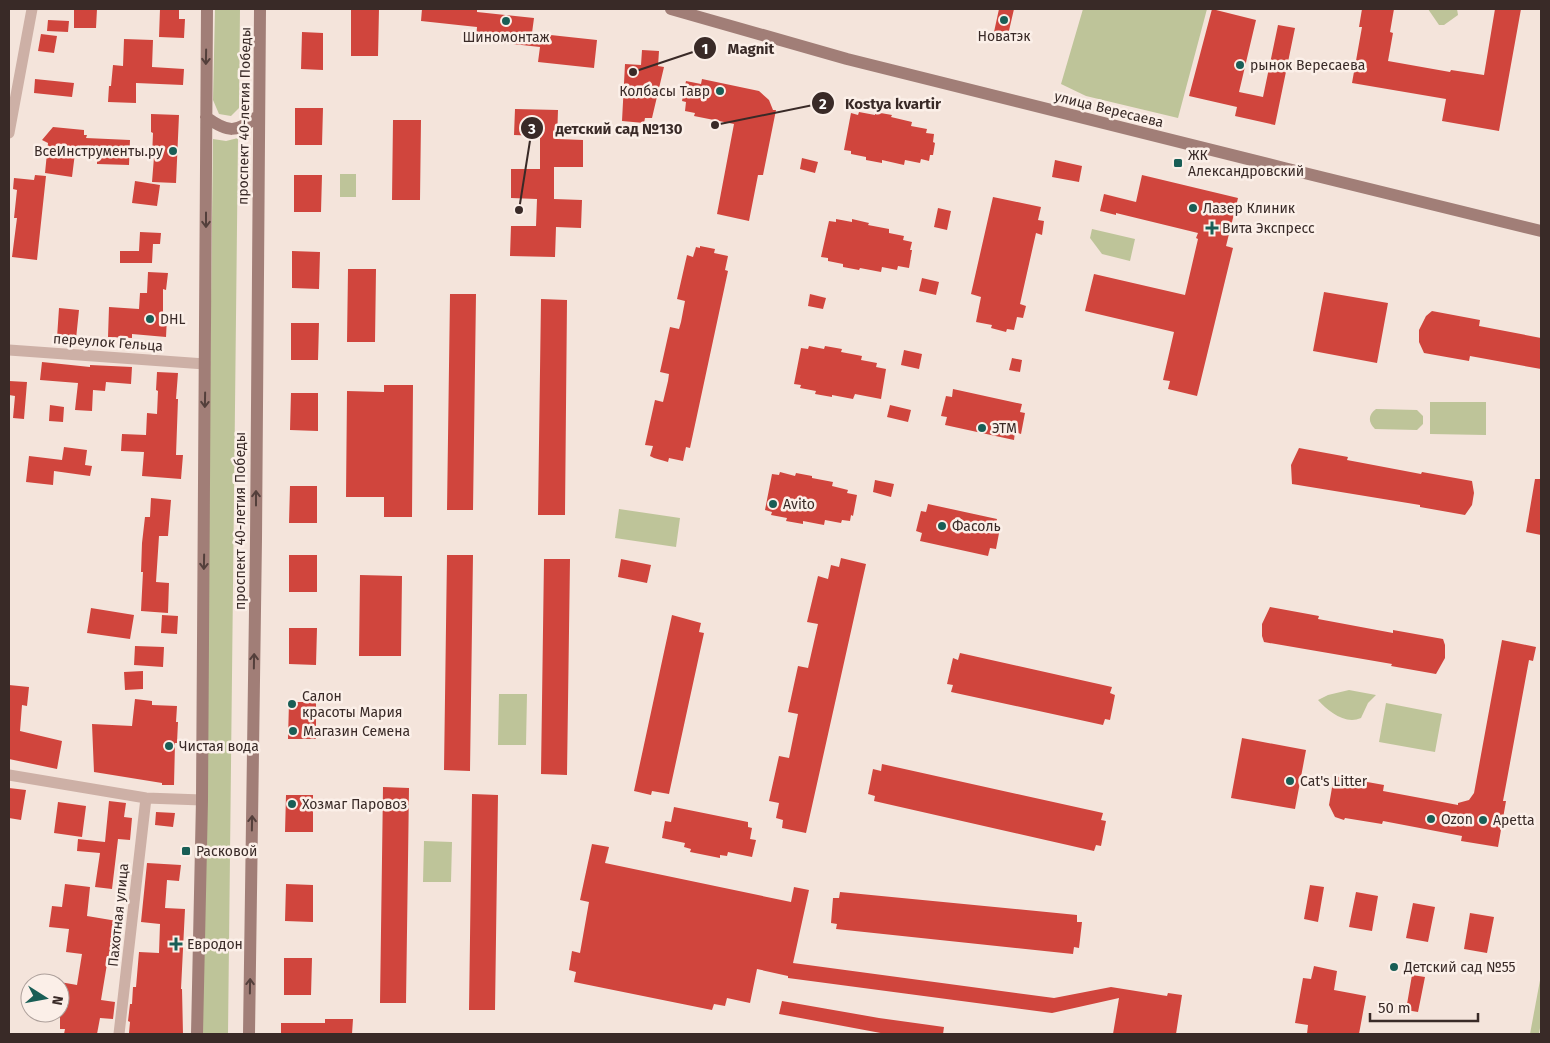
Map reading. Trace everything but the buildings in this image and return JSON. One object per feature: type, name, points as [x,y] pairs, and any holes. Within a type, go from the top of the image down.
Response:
[{"type":"main road","points":[[197,1034],[202,800],[207,9]]},
{"type":"main road","name":"проспект 40-летия Победы","points":[[249,1034],[256,530],[260,9]]},
{"type":"main road","name":"улица Вересаева","points":[[671,9],[866,64],[1541,231]]},
{"type":"main road","points":[[206,117],[224,128],[232,130],[246,126],[258,116]]},
{"type":"street","points":[[9,133],[32,9]]},
{"type":"street","name":"переулок Гельца","points":[[9,350],[206,364]]},
{"type":"street","points":[[9,775],[146,798],[202,800]]},
{"type":"street","name":"Пахотная улица","points":[[120,1034],[146,798]]},
{"type":"green space","points":[[215,9],[240,9],[239,108],[231,116],[219,114],[213,100]]},
{"type":"green space","points":[[1083,9],[1207,9],[1178,118],[1086,96],[1061,84]]},
{"type":"green space","points":[[1428,9],[1457,9],[1458,15],[1444,25],[1439,25]]},
{"type":"green space","points":[[238,138],[228,1034],[202,1034],[213,139],[226,141]]},
{"type":"green space","points":[[340,174],[356,174],[356,197],[340,197]]},
{"type":"green space","points":[[1092,229],[1135,239],[1130,261],[1102,254],[1090,238]]},
{"type":"green space","points":[[1430,402],[1486,402],[1486,435],[1430,434]]},
{"type":"green space","points":[[1376,409],[1417,410],[1423,416],[1423,424],[1417,430],[1375,429],[1370,419],[1371,414]]},
{"type":"green space","points":[[619,509],[680,518],[676,547],[615,538]]},
{"type":"green space","points":[[1349,690],[1376,695],[1368,703],[1361,718],[1349,720],[1337,716],[1318,700],[1328,695]]},
{"type":"green space","points":[[499,694],[527,694],[526,745],[498,745]]},
{"type":"green space","points":[[1386,703],[1442,714],[1435,752],[1379,742]]},
{"type":"green space","points":[[424,841],[452,842],[451,882],[423,882]]},
{"type":"green space","points":[[1541,975],[1541,1022],[1539,1034],[1530,1034]]},
{"type":"place","name":"Новатэк","points":[[1004,20]]},
{"type":"place","name":"Шиномонтаж","points":[[506,21]]},
{"type":"place","name":"рынок Вересаева","points":[[1240,65]]},
{"type":"place","name":"Magnit","points":[[633,72]]},
{"type":"place","name":"Колбасы Тавр","points":[[720,91]]},
{"type":"place","name":"Kostya kvartir","points":[[715,125]]},
{"type":"place","name":"ВсеИнструменты.ру","points":[[173,151]]},
{"type":"place","name":"ЖК Александровский","points":[[1178,163]]},
{"type":"place","name":"Лазер Клиник","points":[[1193,208]]},
{"type":"place","name":"детский сад №130","points":[[519,210]]},
{"type":"place","name":"Вита Экспресс","points":[[1212,228]]},
{"type":"place","name":"DHL","points":[[150,319]]},
{"type":"place","name":"ЭТМ","points":[[982,428]]},
{"type":"place","name":"Avito","points":[[773,504]]},
{"type":"place","name":"Фасоль","points":[[942,526]]},
{"type":"place","name":"Салон красоты Мария","points":[[292,704]]},
{"type":"place","name":"Магазин Семена","points":[[293,731]]},
{"type":"place","name":"Чистая вода","points":[[169,746]]},
{"type":"place","name":"Cat's Litter","points":[[1290,781]]},
{"type":"place","name":"Хозмаг Паровоз","points":[[292,804]]},
{"type":"place","name":"Ozon","points":[[1431,819]]},
{"type":"place","name":"Apetta","points":[[1483,820]]},
{"type":"place","name":"Расковой","points":[[186,851]]},
{"type":"place","name":"Евродон","points":[[176,944]]},
{"type":"place","name":"Детский сад №55","points":[[1394,967]]}]
